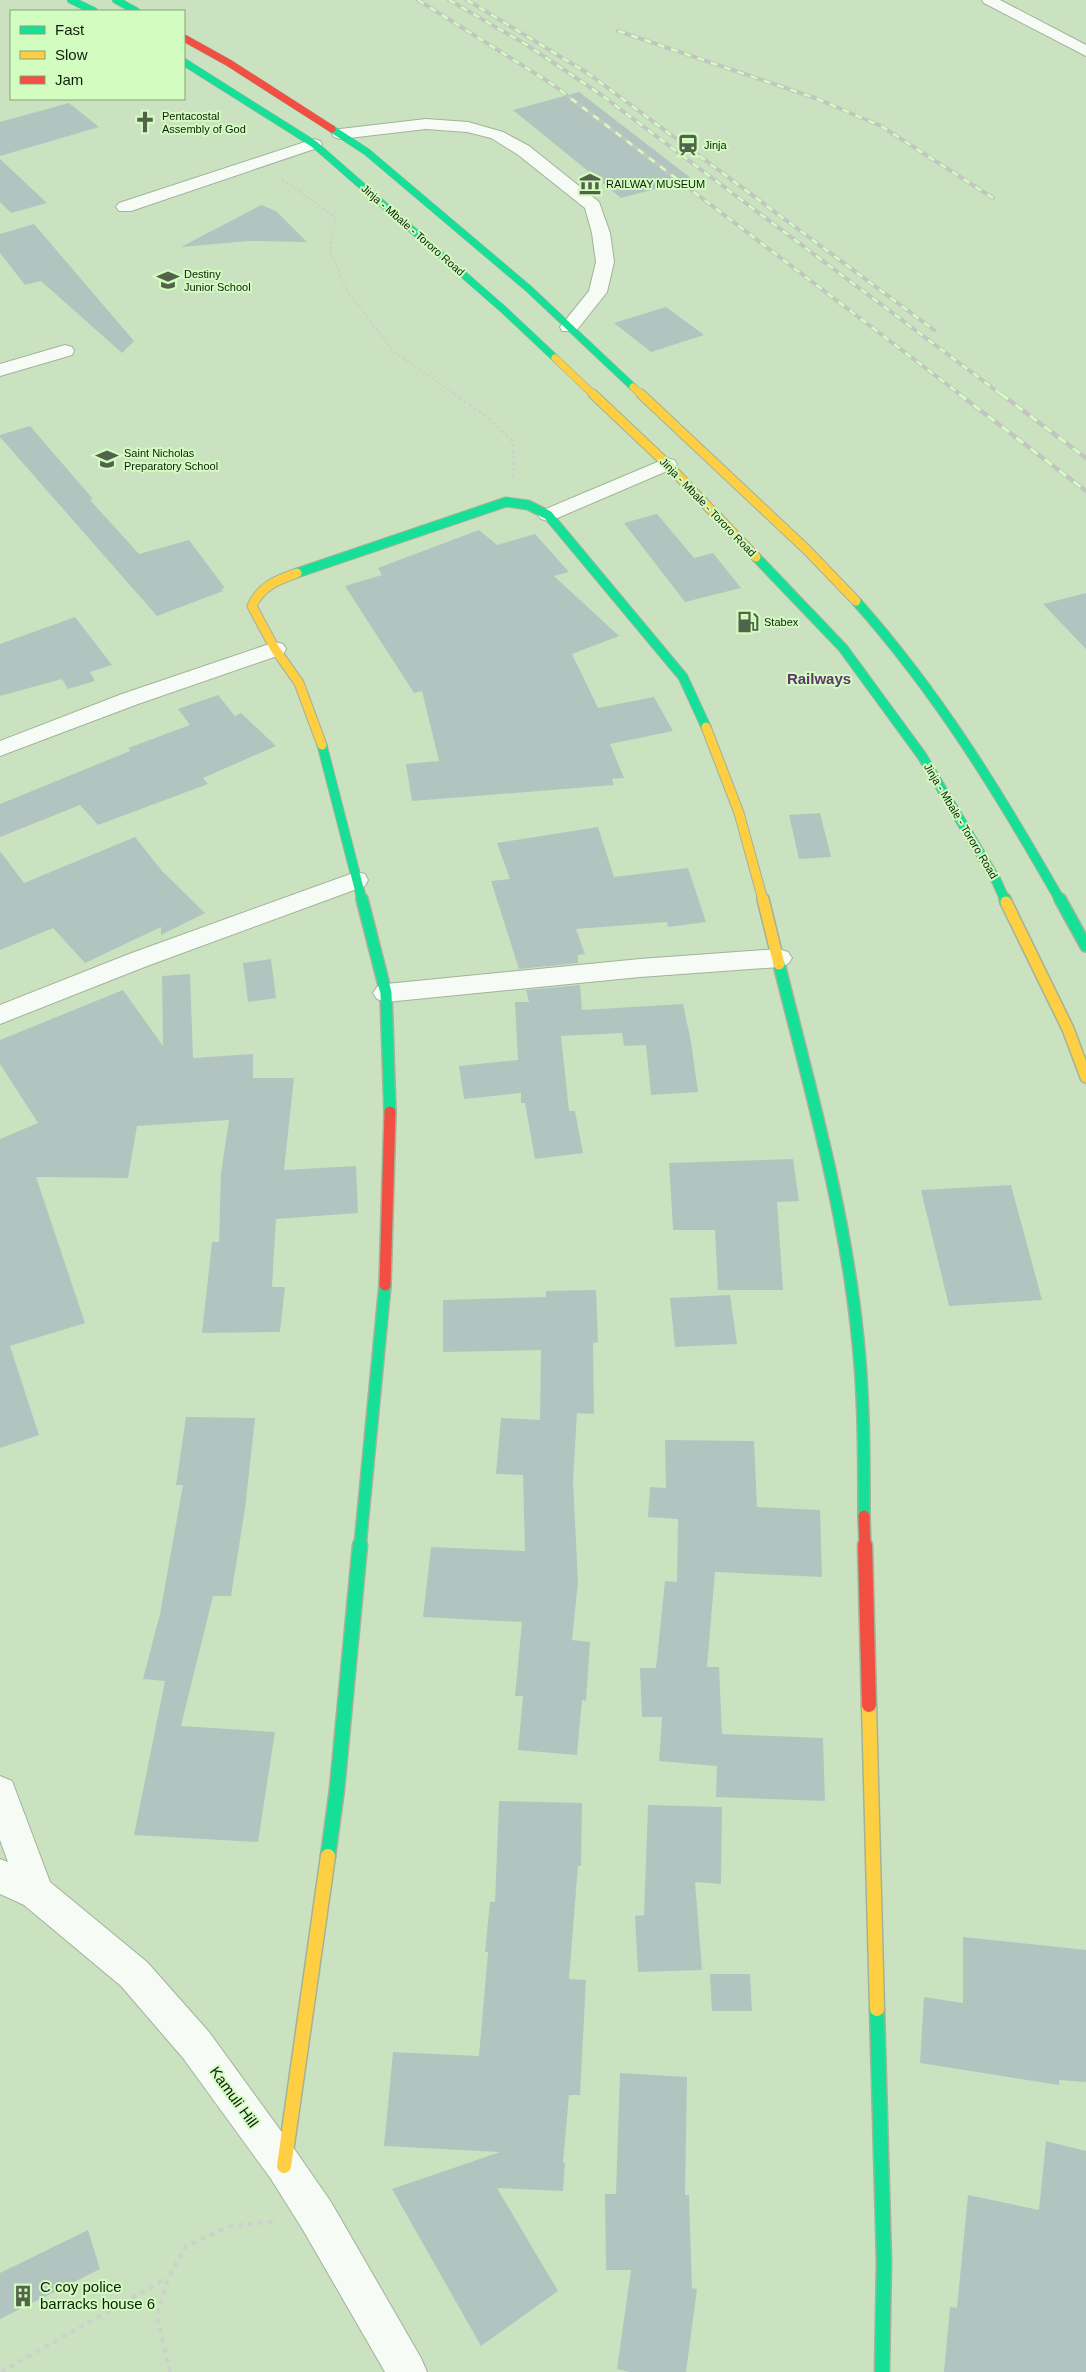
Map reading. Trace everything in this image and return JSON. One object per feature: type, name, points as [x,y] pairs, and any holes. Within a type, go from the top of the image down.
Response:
[{"type":"main road","points":[[71,0],[92,10]]},
{"type":"main road","points":[[116,0],[134,10]]},
{"type":"main road","points":[[185,39],[229,63],[367,152],[529,289],[807,550],[888,635],[964,737],[1086,946]]},
{"type":"main road","name":"Jinja - Mbale - Tororo Road","points":[[185,63],[314,144],[504,310],[667,464],[843,648],[922,756],[996,880],[1068,1029],[1086,1077]]},
{"type":"main road","points":[[284,2166],[337,1789],[385,1283],[390,1117],[386,993],[356,880],[344,826],[318,730],[298,683],[275,649],[252,606],[256,595],[270,582],[506,502],[524,503],[536,506],[548,515],[683,676],[698,704],[716,747],[742,822],[818,1117],[854,1305],[864,1421],[864,1531],[884,2261],[882,2372]]},
{"type":"street","points":[[989,0],[1086,52]]},
{"type":"street","points":[[340,134],[426,124],[468,127],[497,135],[523,150],[593,206],[601,232],[605,262],[598,292],[569,327]]},
{"type":"street","points":[[125,208],[314,144]]},
{"type":"street","points":[[0,370],[65,351]]},
{"type":"street","points":[[548,515],[667,464]]},
{"type":"street","points":[[0,749],[130,699],[275,649]]},
{"type":"street","points":[[0,1015],[138,960],[356,880]]},
{"type":"street","points":[[386,993],[640,968],[778,958]]},
{"type":"street","points":[[0,1792],[36,1893]]},
{"type":"street","name":"Kamuli Hill","points":[[0,1876],[36,1893],[134,1974],[196,2045],[284,2166],[317,2216],[407,2372]]},
{"type":"path","points":[[259,163],[335,217],[330,250],[347,291],[394,352],[488,418],[512,442],[514,467],[506,502]]},
{"type":"path","points":[[170,2372],[157,2317],[168,2278],[186,2246],[231,2226],[317,2216]]},
{"type":"path","points":[[1,2372],[168,2278]]},
{"type":"building","points":[[579,92],[692,179],[621,198],[513,110]]},
{"type":"building","points":[[69,103],[99,127],[0,156],[0,122]]},
{"type":"building","points":[[0,159],[47,203],[11,213],[0,202]]},
{"type":"building","points":[[261,205],[276,211],[307,242],[249,241],[181,247]]},
{"type":"building","points":[[34,224],[134,341],[122,353],[41,281],[25,285],[0,253],[0,234]]},
{"type":"building","points":[[666,307],[704,335],[651,352],[614,323]]},
{"type":"building","points":[[30,426],[93,499],[90,500],[139,554],[189,540],[225,588],[221,589],[223,591],[157,616],[0,437],[0,435]]},
{"type":"building","points":[[657,514],[694,558],[713,553],[741,588],[685,602],[624,523]]},
{"type":"building","points":[[479,530],[497,545],[535,534],[569,572],[554,576],[619,636],[572,654],[598,708],[654,697],[673,731],[610,744],[624,778],[612,779],[614,785],[412,801],[406,764],[439,761],[422,691],[414,693],[345,586],[382,575],[378,568]]},
{"type":"building","points":[[1086,593],[1086,649],[1043,604]]},
{"type":"building","points":[[75,617],[112,665],[90,672],[95,681],[68,689],[62,679],[0,696],[0,644]]},
{"type":"building","points":[[218,695],[235,716],[241,713],[276,746],[203,778],[208,784],[98,825],[80,805],[0,837],[0,804],[130,751],[128,748],[190,725],[178,709]]},
{"type":"building","points":[[820,813],[831,857],[799,859],[789,815]]},
{"type":"building","points":[[598,827],[614,877],[688,868],[706,922],[668,927],[667,922],[576,929],[585,954],[578,955],[578,963],[519,969],[491,881],[510,879],[497,843]]},
{"type":"building","points":[[135,837],[162,871],[205,913],[161,935],[161,927],[85,963],[53,928],[0,950],[0,851],[24,883]]},
{"type":"building","points":[[271,959],[276,998],[248,1002],[243,963]]},
{"type":"building","points":[[190,974],[193,1058],[253,1054],[253,1078],[294,1078],[284,1170],[356,1166],[358,1213],[276,1219],[272,1287],[285,1287],[280,1332],[202,1333],[212,1242],[219,1242],[221,1173],[229,1120],[137,1126],[128,1178],[36,1177],[85,1323],[10,1346],[39,1435],[0,1448],[0,1139],[38,1123],[0,1064],[0,1040],[123,990],[163,1046],[162,976]]},
{"type":"building","points":[[580,985],[582,1010],[683,1004],[691,1042],[698,1092],[651,1095],[646,1045],[624,1046],[622,1033],[561,1036],[569,1111],[575,1111],[583,1153],[535,1159],[525,1103],[521,1103],[521,1093],[464,1099],[459,1066],[518,1060],[515,1002],[529,1002],[526,990]]},
{"type":"building","points":[[793,1159],[799,1201],[777,1202],[783,1290],[718,1290],[715,1230],[673,1230],[669,1163]]},
{"type":"building","points":[[1011,1185],[1042,1300],[949,1306],[921,1190]]},
{"type":"building","points":[[596,1290],[598,1342],[593,1343],[594,1414],[577,1413],[573,1481],[578,1582],[572,1640],[590,1642],[586,1701],[582,1700],[577,1755],[518,1750],[523,1696],[515,1696],[522,1622],[423,1617],[431,1547],[525,1551],[523,1475],[496,1474],[501,1418],[540,1420],[541,1350],[443,1352],[443,1300],[546,1297],[546,1291]]},
{"type":"building","points":[[730,1295],[737,1344],[675,1347],[670,1298]]},
{"type":"building","points":[[186,1417],[255,1418],[245,1509],[231,1596],[213,1596],[181,1726],[275,1732],[258,1842],[134,1835],[165,1681],[143,1679],[160,1614],[183,1485],[176,1485]]},
{"type":"building","points":[[665,1440],[754,1441],[757,1507],[820,1510],[822,1577],[715,1572],[707,1667],[719,1667],[722,1734],[823,1738],[825,1801],[716,1797],[717,1766],[659,1761],[662,1717],[642,1717],[640,1668],[656,1668],[665,1581],[677,1582],[678,1519],[648,1517],[650,1487],[666,1488]]},
{"type":"building","points":[[499,1801],[582,1803],[581,1866],[578,1866],[569,1979],[586,1980],[580,2095],[569,2095],[563,2163],[565,2163],[563,2191],[497,2188],[558,2291],[481,2346],[392,2189],[500,2152],[384,2146],[393,2052],[479,2056],[488,1952],[485,1952],[490,1902],[495,1902]]},
{"type":"building","points":[[648,1805],[722,1807],[721,1884],[695,1882],[702,1970],[638,1972],[635,1916],[644,1915]]},
{"type":"building","points":[[963,1937],[1086,1950],[1086,2082],[1059,2080],[1059,2085],[920,2063],[924,1997],[963,2003]]},
{"type":"building","points":[[710,1974],[750,1974],[752,2011],[712,2011]]},
{"type":"building","points":[[620,2073],[687,2077],[685,2195],[689,2195],[692,2288],[697,2289],[686,2372],[630,2372],[617,2369],[631,2270],[606,2270],[605,2194],[616,2194]]},
{"type":"building","points":[[1046,2141],[1086,2151],[1086,2372],[944,2372],[950,2307],[957,2308],[968,2195],[1039,2210]]},
{"type":"building","name":"C coy police barracks house 6","points":[[88,2230],[100,2269],[0,2319],[0,2273]]},
{"type":"railway","points":[[418,0],[552,84],[961,395]]},
{"type":"railway","points":[[449,0],[527,45],[600,94],[1002,395]]},
{"type":"railway","points":[[467,0],[589,74],[934,330]]},
{"type":"railway","points":[[618,31],[815,98],[881,126],[993,198]]},
{"type":"railway","points":[[959,394],[1086,491]]},
{"type":"railway","points":[[1001,394],[1086,458]]},
{"type":"traffic: fast","points":[[71,0],[92,10]]},
{"type":"traffic: fast","points":[[116,0],[134,10]]},
{"type":"traffic: fast","points":[[185,63],[314,144],[504,310],[555,358]]},
{"type":"traffic: fast","points":[[332,129],[367,152],[529,289],[633,387]]},
{"type":"traffic: fast","points":[[297,573],[506,502],[528,505],[548,515],[683,677],[706,727]]},
{"type":"traffic: fast","points":[[756,557],[843,648],[922,756],[996,880],[1006,902]]},
{"type":"traffic: fast","points":[[856,601],[891,640],[923,681],[982,766],[1086,946]]},
{"type":"traffic: fast","points":[[322,745],[386,993],[390,1112]]},
{"type":"traffic: fast","points":[[779,964],[811,1090],[830,1175],[854,1304],[862,1383],[864,1516]]},
{"type":"traffic: fast","points":[[328,1856],[337,1789],[385,1285]]},
{"type":"traffic: fast","points":[[877,2009],[884,2261],[882,2372]]},
{"type":"traffic: slow","points":[[555,358],[667,464],[756,557]]},
{"type":"traffic: slow","points":[[633,387],[807,550],[856,601]]},
{"type":"traffic: slow","points":[[297,573],[264,588],[252,606],[275,649],[299,683],[322,745]]},
{"type":"traffic: slow","points":[[706,727],[719,755],[739,813],[779,964]]},
{"type":"traffic: slow","points":[[1006,902],[1068,1029],[1086,1077]]},
{"type":"traffic: slow","points":[[869,1705],[877,2009]]},
{"type":"traffic: slow","points":[[284,2166],[328,1856]]},
{"type":"traffic: jam","points":[[185,39],[229,63],[332,129]]},
{"type":"traffic: jam","points":[[385,1285],[390,1112]]},
{"type":"traffic: jam","points":[[864,1516],[869,1705]]},
{"type":"place","name":"Pentacostal Assembly of God","points":[[145,122]]},
{"type":"place","name":"Jinja","points":[[688,145]]},
{"type":"place","name":"RAILWAY MUSEUM","points":[[590,184]]},
{"type":"place","name":"Destiny Junior School","points":[[168,280]]},
{"type":"place","name":"Saint Nicholas Preparatory School","points":[[107,459]]},
{"type":"place","name":"Stabex","points":[[748,622]]},
{"type":"place","name":"C coy police barracks house 6","points":[[23,2296]]},
{"type":"district","name":"Railways","points":[[819,679]]}]
